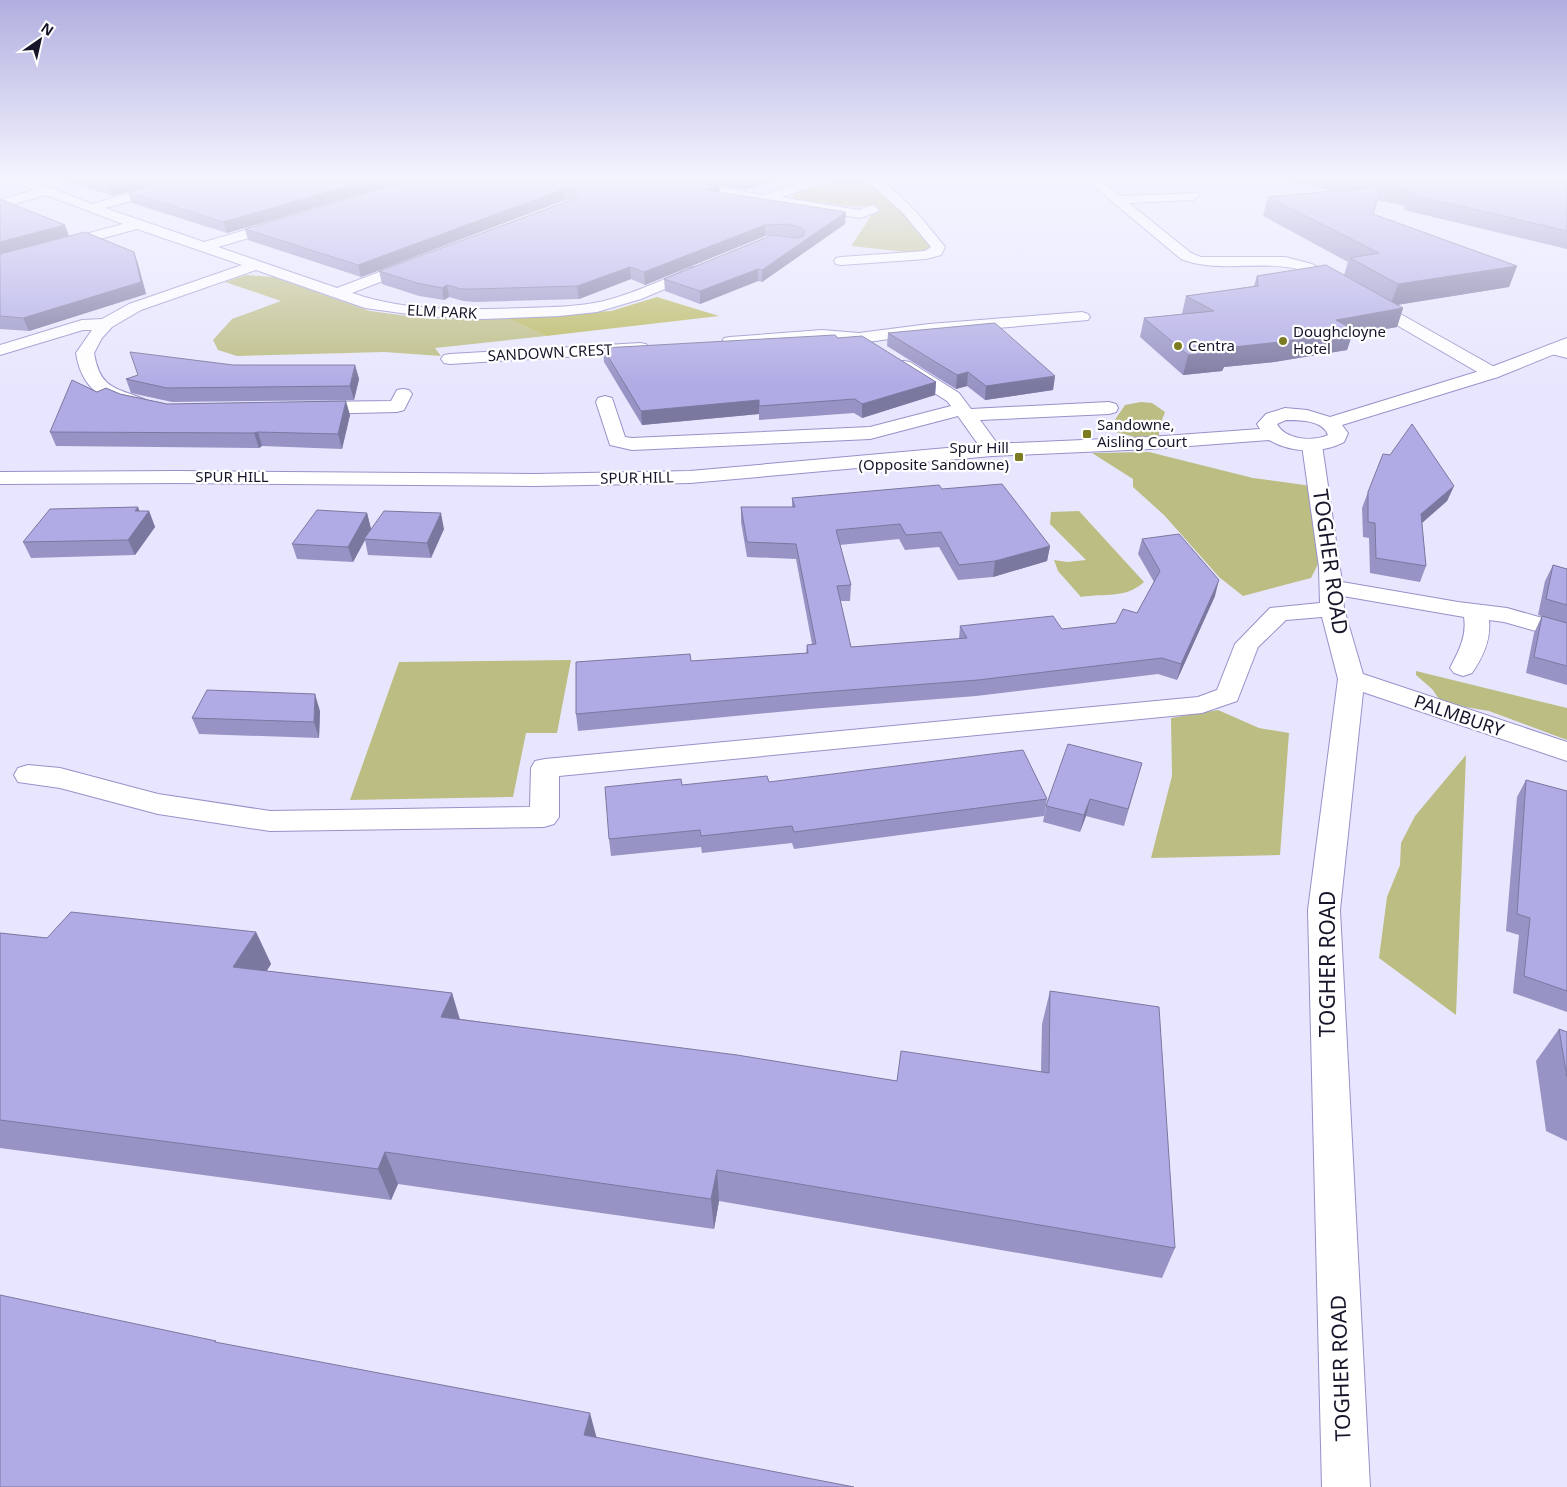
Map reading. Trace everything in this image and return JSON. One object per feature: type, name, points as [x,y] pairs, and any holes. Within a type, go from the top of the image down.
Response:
[{"type":"street","points":[[0,262],[53,247]]},
{"type":"street","name":"ELM PARK","points":[[205,247],[365,302],[394,309],[448,315],[570,311],[598,307],[633,297],[715,263]]},
{"type":"street","points":[[841,261],[926,255],[936,252],[938,247]]},
{"type":"street","points":[[1175,247],[1186,256],[1199,261],[1285,261],[1298,263],[1492,373]]},
{"type":"street","points":[[338,293],[429,259]]},
{"type":"street","points":[[153,406],[133,402],[100,388],[88,371],[85,352],[95,336],[106,324],[135,307],[257,265]]},
{"type":"street","points":[[715,343],[822,336],[859,338],[929,329],[1082,317]]},
{"type":"street","points":[[0,350],[82,324],[106,324]]},
{"type":"street","points":[[859,338],[953,397],[992,450]]},
{"type":"street","name":"SANDOWN CREST","points":[[450,359],[657,346]]},
{"type":"street","points":[[1321,434],[1302,415],[1276,416],[1270,419],[1267,424],[1273,434],[1290,442],[1321,434],[1563,348]]},
{"type":"street","points":[[299,408],[397,406],[403,394]]},
{"type":"street","points":[[605,402],[617,441],[632,444],[870,432],[964,412],[1108,408]]},
{"type":"street","name":"SPUR HILL","points":[[0,478],[188,477],[534,480],[690,477],[992,450],[1150,443],[1273,434]]},
{"type":"street","name":"TOGHER ROAD","points":[[1321,434],[1331,598],[1351,679],[1324,910],[1346,1487]]},
{"type":"street","points":[[28,775],[60,778],[158,804],[270,821],[544,817],[546,768],[1202,706],[1228,695],[1247,644],[1279,614],[1331,598],[1507,615],[1567,633]]},
{"type":"street","points":[[1463,668],[1477,642],[1479,625],[1475,611]]},
{"type":"street","name":"PALMBURY","points":[[1351,679],[1567,752]]},
{"type":"green space","points":[[864,247],[932,247],[930,250],[915,253]]},
{"type":"green space","points":[[246,275],[273,277],[370,311],[431,319],[504,317],[546,336],[435,348],[441,356],[384,352],[237,356],[218,350],[213,340],[232,319],[281,301],[225,282]]},
{"type":"green space","points":[[1141,402],[1152,403],[1165,412],[1159,428],[1159,436],[1135,437],[1108,430],[1125,405]]},
{"type":"green space","points":[[1149,452],[1253,478],[1319,487],[1315,511],[1318,564],[1311,578],[1243,596],[1219,577],[1164,515],[1133,487],[1133,479],[1092,453]]},
{"type":"green space","points":[[1079,511],[1144,582],[1130,591],[1122,593],[1081,597],[1058,571],[1054,560],[1067,562],[1086,560],[1050,524],[1051,512]]},
{"type":"green space","points":[[571,660],[557,733],[526,733],[513,797],[350,800],[399,662]]},
{"type":"green space","points":[[1416,671],[1567,708],[1567,740],[1489,711],[1442,703],[1432,689],[1416,675]]},
{"type":"green space","points":[[1218,710],[1259,728],[1289,733],[1280,855],[1151,858],[1172,776],[1171,718]]},
{"type":"green space","points":[[1466,755],[1456,1015],[1379,958],[1387,897],[1400,865],[1401,843],[1415,816]]},
{"type":"shaded area","points":[[657,297],[719,316],[546,336],[504,317],[611,311]]},
{"type":"building","points":[[26,247],[123,247],[134,252],[141,282],[23,318],[0,316],[0,254]]},
{"type":"building","points":[[303,247],[406,247],[358,265]]},
{"type":"building","points":[[443,247],[707,247],[644,272],[630,267],[577,286],[461,289],[447,285],[442,288],[417,283],[379,271]]},
{"type":"building","points":[[742,247],[795,247],[762,270],[758,269],[700,291],[664,279]]},
{"type":"building","points":[[1368,247],[1465,247],[1517,266],[1398,284],[1350,258],[1379,253]]},
{"type":"building","points":[[1326,265],[1403,308],[1336,320],[1354,330],[1280,342],[1223,348],[1228,351],[1188,355],[1144,318],[1214,311],[1186,296],[1258,286],[1257,276]]},
{"type":"building","points":[[995,323],[1055,376],[986,386],[968,372],[957,375],[888,333]]},
{"type":"building","points":[[835,335],[838,338],[862,336],[936,382],[862,404],[855,399],[759,406],[759,400],[641,411],[603,348]]},
{"type":"building","points":[[130,352],[233,365],[355,365],[350,386],[167,388],[126,379],[138,375]]},
{"type":"building","points":[[72,380],[97,392],[106,388],[120,394],[167,404],[346,401],[338,434],[50,432]]},
{"type":"building","points":[[1412,424],[1454,486],[1421,514],[1426,566],[1376,558],[1375,523],[1368,522],[1368,492],[1383,454],[1390,455]]},
{"type":"building","points":[[1002,484],[1050,546],[995,561],[959,565],[941,532],[906,535],[900,524],[836,530],[851,585],[837,586],[851,647],[967,638],[960,626],[1053,616],[1062,629],[1116,623],[1123,609],[1137,613],[1160,571],[1142,539],[1179,534],[1219,580],[1181,664],[1162,658],[978,680],[576,714],[576,662],[690,654],[691,661],[808,653],[807,645],[816,644],[796,544],[747,542],[741,507],[795,507],[792,498],[939,485],[942,489]]},
{"type":"building","points":[[138,507],[135,511],[149,511],[128,540],[23,542],[50,509]]},
{"type":"building","points":[[317,510],[367,513],[348,547],[292,544]]},
{"type":"building","points":[[384,511],[441,513],[427,543],[364,539]]},
{"type":"building","points":[[1553,565],[1567,569],[1567,605],[1546,599]]},
{"type":"building","points":[[1542,616],[1567,623],[1567,666],[1534,657]]},
{"type":"building","points":[[207,690],[315,694],[314,722],[192,718]]},
{"type":"building","points":[[1068,744],[1142,763],[1128,809],[1090,799],[1084,815],[1046,806]]},
{"type":"building","points":[[1023,750],[1047,799],[794,832],[792,826],[701,836],[700,830],[609,839],[605,787],[681,779],[682,785],[767,776],[769,782]]},
{"type":"building","points":[[1526,780],[1567,791],[1567,991],[1524,976],[1530,918],[1517,914]]},
{"type":"building","points":[[71,912],[256,932],[233,967],[452,993],[441,1017],[737,1055],[897,1081],[901,1051],[1049,1073],[1050,991],[1159,1007],[1175,1248],[717,1170],[711,1199],[385,1152],[378,1169],[0,1120],[0,933],[47,938]]},
{"type":"building","points":[[1559,1029],[1567,1032],[1567,1077]]},
{"type":"building","points":[[0,1295],[215,1342],[590,1413],[584,1435],[854,1487],[0,1487]]},
{"type":"place","name":"Doughcloyne Hotel","points":[[1283,341]]},
{"type":"place","name":"Centra","points":[[1178,346]]},
{"type":"place","name":"Sandowne, Aisling Court","points":[[1087,434]]},
{"type":"place","name":"Spur Hill (Opposite Sandowne)","points":[[1019,457]]}]
